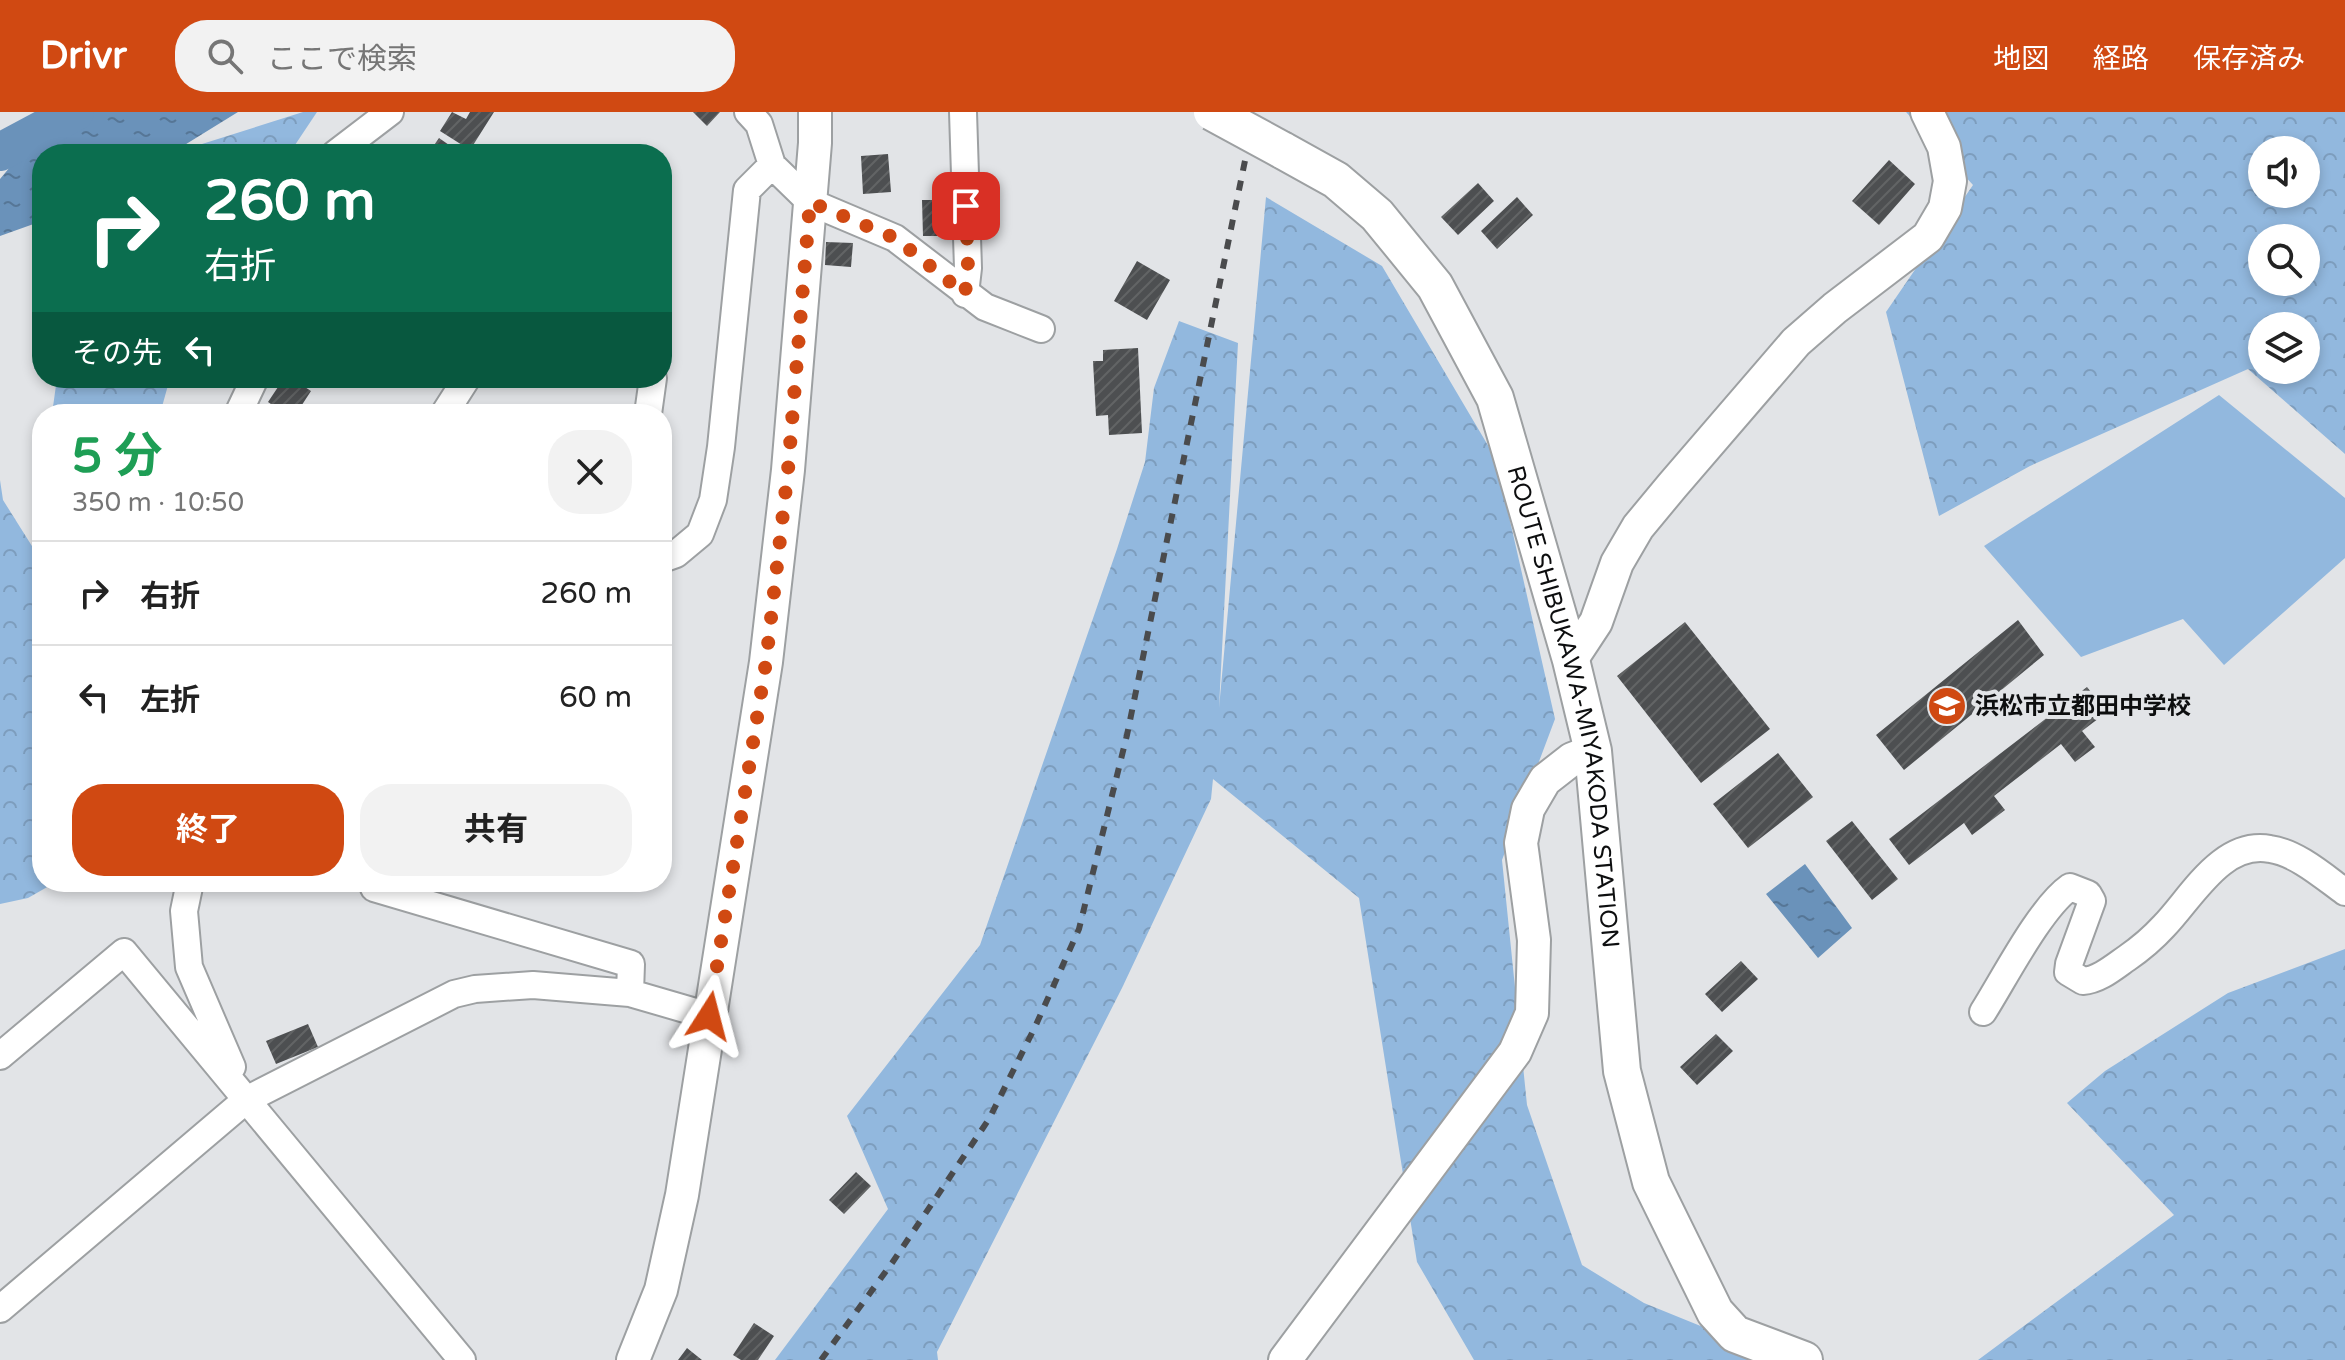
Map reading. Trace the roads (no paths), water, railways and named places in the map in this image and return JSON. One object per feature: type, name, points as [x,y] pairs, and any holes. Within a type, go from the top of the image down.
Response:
[{"type":"main road","name":"ROUTE SHIBUKAWA-MIYAKODA STATION","points":[[1212,112],[1336,180],[1377,215],[1435,286],[1495,398],[1571,660],[1593,751],[1622,1071],[1651,1182],[1715,1312],[1735,1334],[1804,1360]]},
{"type":"street","points":[[348,144],[390,112]]},
{"type":"street","points":[[748,112],[759,124],[772,165],[810,202],[895,238],[985,307],[1041,329]]},
{"type":"street","points":[[633,1360],[661,1290],[673,1242],[766,662],[788,470],[815,112]]},
{"type":"street","points":[[963,112],[968,268],[965,294]]},
{"type":"street","points":[[1571,660],[1596,622],[1624,551],[1638,527],[1672,486],[1796,342],[1928,237],[1945,208],[1950,181],[1944,147],[1927,112]]},
{"type":"street","points":[[672,555],[700,534],[713,500],[747,190],[772,165]]},
{"type":"street","points":[[1285,1360],[1515,1052],[1532,1013],[1534,940],[1521,843],[1528,809],[1545,780],[1572,759],[1593,751]]},
{"type":"street","points":[[1983,1012],[2046,912],[2070,887],[2088,894],[2092,901],[2068,972],[2083,981],[2105,973],[2137,951],[2165,926],[2214,869],[2233,855],[2249,849],[2270,849],[2305,863],[2345,892]]},
{"type":"street","points":[[188,892],[184,911],[189,967],[246,1100]]},
{"type":"street","points":[[388,892],[631,964],[630,993]]},
{"type":"street","points":[[0,1056],[124,952],[462,1360]]},
{"type":"street","points":[[0,1309],[246,1100],[454,994],[475,989],[533,985],[630,993],[709,1016]]},
{"type":"water","points":[[56,112],[238,112],[186,144],[32,144],[32,225],[0,236],[0,179]]},
{"type":"water","points":[[1805,864],[1852,928],[1818,958],[1766,894]]},
{"type":"waterway","points":[[0,152],[75,112]]},
{"type":"railway","points":[[821,1360],[892,1263],[989,1119],[1079,929],[1127,735],[1255,112]]},
{"type":"place","name":"浜松市立都田中学校","points":[[1947,706]]}]
